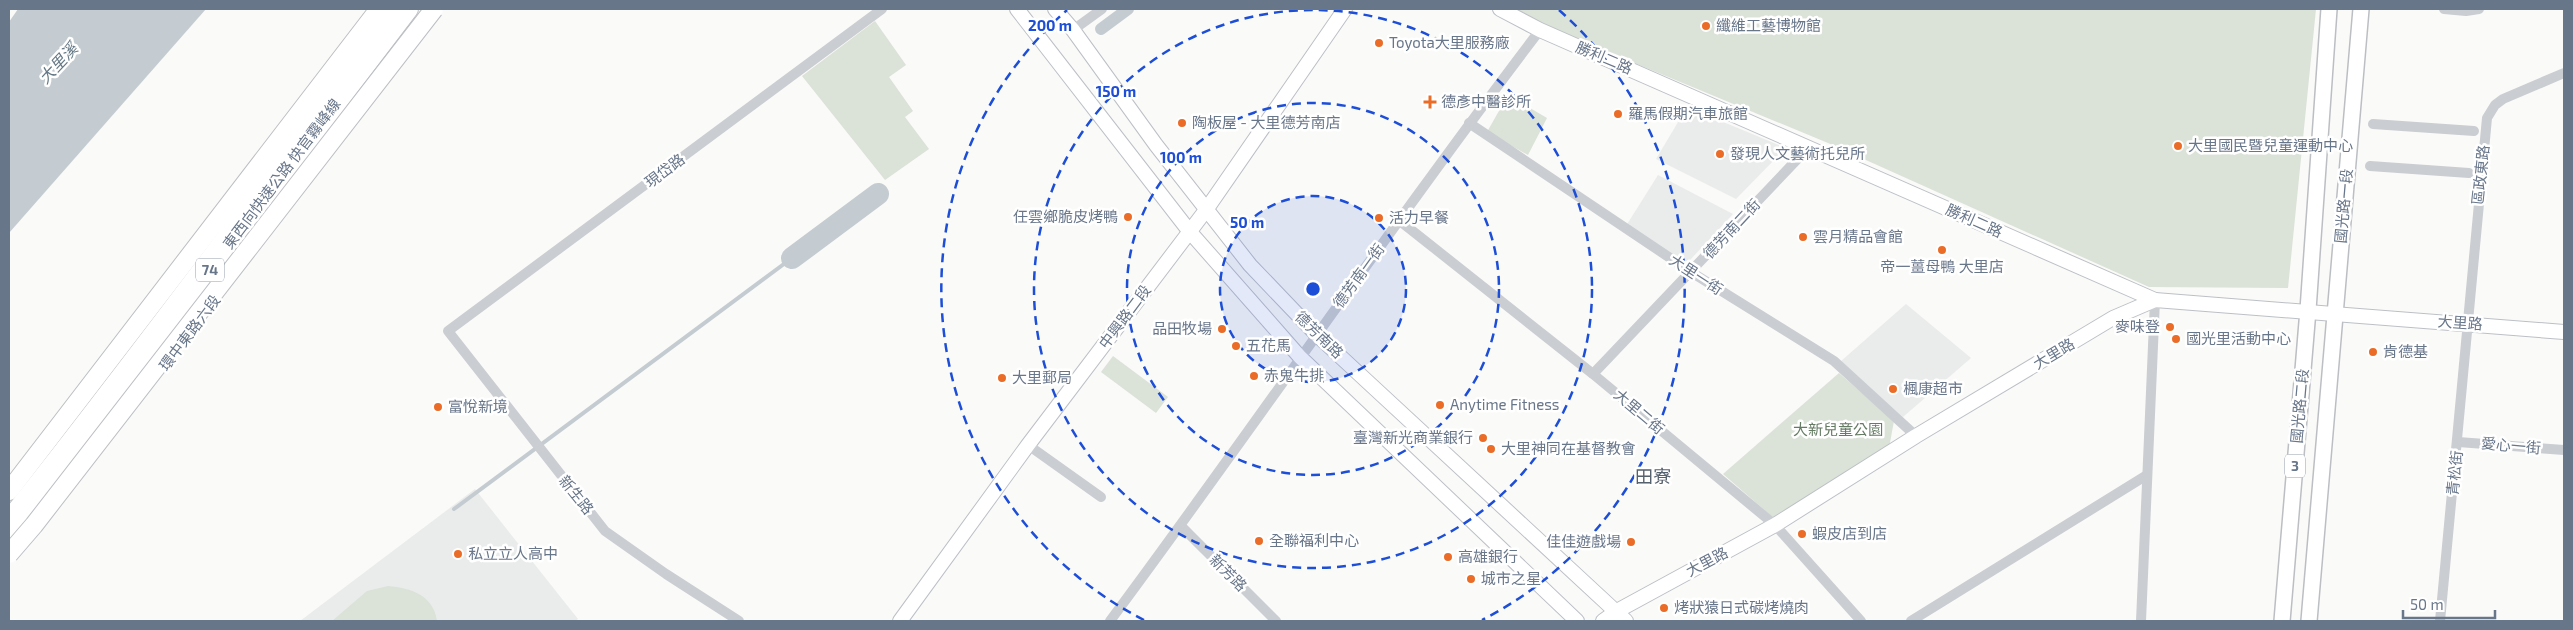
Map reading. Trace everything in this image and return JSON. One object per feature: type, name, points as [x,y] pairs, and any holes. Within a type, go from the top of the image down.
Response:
[{"type":"highway","name":"東西向快速公路 快官霧峰線","points":[[9,490],[379,9]]},
{"type":"highway","name":"東西向快速公路 快官霧峰線","points":[[9,531],[82,439],[409,9]]},
{"type":"highway","points":[[9,554],[34,525],[434,9]]},
{"type":"main road","name":"國光路一段","points":[[2308,310],[2329,9]]},
{"type":"main road","name":"國光路一段","points":[[2334,314],[2361,9]]},
{"type":"main road","name":"國光路二段","points":[[2282,621],[2308,310]]},
{"type":"main road","name":"國光路二段","points":[[2310,621],[2334,314]]},
{"type":"street","points":[[9,516],[74,435],[296,138],[397,9]]},
{"type":"street","name":"環中東路六段","points":[[9,562],[113,434],[319,166],[443,9]]},
{"type":"street","name":"現岱路","points":[[448,331],[882,9]]},
{"type":"street","name":"德芳南路","points":[[1017,9],[1190,232],[1300,357],[1577,621]]},
{"type":"street","name":"德芳南路","points":[[1055,9],[1074,30],[1156,146],[1250,265],[1316,334],[1621,616]]},
{"type":"street","points":[[1074,30],[1102,9]]},
{"type":"street","name":"中興路二段","points":[[900,621],[1028,445],[1206,210],[1345,9]]},
{"type":"street","name":"勝利二路","points":[[1500,9],[1540,30],[2155,300]]},
{"type":"street","points":[[2444,9],[2466,11],[2479,9]]},
{"type":"street","name":"德芳南一街","points":[[1110,621],[1181,526],[1316,334],[1469,123],[1540,30]]},
{"type":"street","name":"區政東路","points":[[2469,324],[2467,316],[2487,118],[2495,105],[2503,99],[2564,73]]},
{"type":"street","name":"大里一街","points":[[1469,123],[1691,272],[1834,362],[1916,436]]},
{"type":"street","points":[[2373,124],[2474,131]]},
{"type":"street","name":"德芳南二街","points":[[1593,374],[1808,148]]},
{"type":"street","points":[[2370,166],[2469,173]]},
{"type":"street","name":"大里二街","points":[[1400,220],[1593,374],[1775,526],[1861,621]]},
{"type":"street","points":[[2141,621],[2155,300]]},
{"type":"street","name":"大里路","points":[[1603,621],[1621,616],[1775,526],[1916,436],[2113,318],[2155,300],[2308,310],[2334,314],[2564,332]]},
{"type":"street","name":"青松街","points":[[2440,621],[2469,324]]},
{"type":"street","name":"新生路","points":[[448,331],[537,447],[605,531],[666,574],[739,621]]},
{"type":"street","name":"愛心一街","points":[[2458,442],[2564,450]]},
{"type":"street","points":[[1028,445],[1101,497]]},
{"type":"street","points":[[1911,621],[2147,475]]},
{"type":"street","name":"新芳路","points":[[1181,526],[1276,621]]},
{"type":"street","points":[[9,531],[24,544]]},
{"type":"shaded area","name":"發現人文藝術托兒所","points":[[1687,107],[1786,148],[1736,199],[1656,159]]},
{"type":"shaded area","points":[[1658,175],[1733,214],[1690,260],[1683,262],[1626,226]]},
{"type":"shaded area","name":"楓康超市","points":[[1906,304],[1971,358],[1903,417],[1840,362]]},
{"type":"shaded area","name":"私立立人高中","points":[[475,489],[578,619],[576,621],[300,621]]},
{"type":"green space","points":[[1515,9],[2316,9],[2288,288],[2149,287],[1828,143],[1545,26]]},
{"type":"green space","points":[[875,21],[906,65],[889,77],[913,111],[905,117],[929,149],[885,180],[802,76]]},
{"type":"green space","points":[[1508,95],[1547,118],[1528,155],[1487,132]]},
{"type":"green space","points":[[1113,356],[1168,397],[1156,413],[1101,372]]},
{"type":"green space","name":"大新兒童公園","points":[[1839,373],[1894,421],[1889,448],[1776,520],[1723,474]]},
{"type":"green space","points":[[388,586],[420,594],[431,605],[437,621],[332,621],[367,591]]},
{"type":"water","name":"大里溪","points":[[18,9],[206,9],[9,233],[9,22]]},
{"type":"waterway","points":[[1101,29],[1128,9]]},
{"type":"waterway","points":[[792,258],[878,194]]},
{"type":"waterway","points":[[454,509],[792,258]]},
{"type":"place","name":"纖維工藝博物館","points":[[1706,26]]},
{"type":"place","name":"Toyota大里服務廠","points":[[1379,43]]},
{"type":"place","name":"德彥中醫診所","points":[[1430,102]]},
{"type":"place","name":"羅馬假期汽車旅館","points":[[1618,114]]},
{"type":"place","name":"陶板屋 - 大里德芳南店","points":[[1182,123]]},
{"type":"place","name":"大里國民暨兒童運動中心","points":[[2178,146]]},
{"type":"place","name":"發現人文藝術托兒所","points":[[1720,154]]},
{"type":"place","name":"任雲鄉脆皮烤鴨","points":[[1128,217]]},
{"type":"place","name":"活力早餐","points":[[1379,218]]},
{"type":"place","name":"雲月精品會館","points":[[1803,237]]},
{"type":"place","name":"帝一薑母鴨 大里店","points":[[1942,250]]},
{"type":"place","name":"麥味登","points":[[2170,327]]},
{"type":"place","name":"品田牧場","points":[[1222,329]]},
{"type":"place","name":"國光里活動中心","points":[[2176,339]]},
{"type":"place","name":"五花馬","points":[[1236,346]]},
{"type":"place","name":"肯德基","points":[[2373,352]]},
{"type":"place","name":"赤鬼牛排","points":[[1254,376]]},
{"type":"place","name":"大里郵局","points":[[1002,378]]},
{"type":"place","name":"楓康超市","points":[[1893,389]]},
{"type":"place","name":"Anytime Fitness","points":[[1440,405]]},
{"type":"place","name":"富悅新境","points":[[438,407]]},
{"type":"place","name":"臺灣新光商業銀行","points":[[1483,438]]},
{"type":"place","name":"大里神同在基督教會","points":[[1491,449]]},
{"type":"place","name":"蝦皮店到店","points":[[1802,534]]},
{"type":"place","name":"全聯福利中心","points":[[1259,541]]},
{"type":"place","name":"佳佳遊戲場","points":[[1631,542]]},
{"type":"place","name":"私立立人高中","points":[[458,554]]},
{"type":"place","name":"高雄銀行","points":[[1448,557]]},
{"type":"place","name":"城市之星","points":[[1471,579]]},
{"type":"place","name":"烤狀猿日式碳烤燒肉","points":[[1664,608]]},
{"type":"district","name":"田寮","points":[[1653,477]]}]
